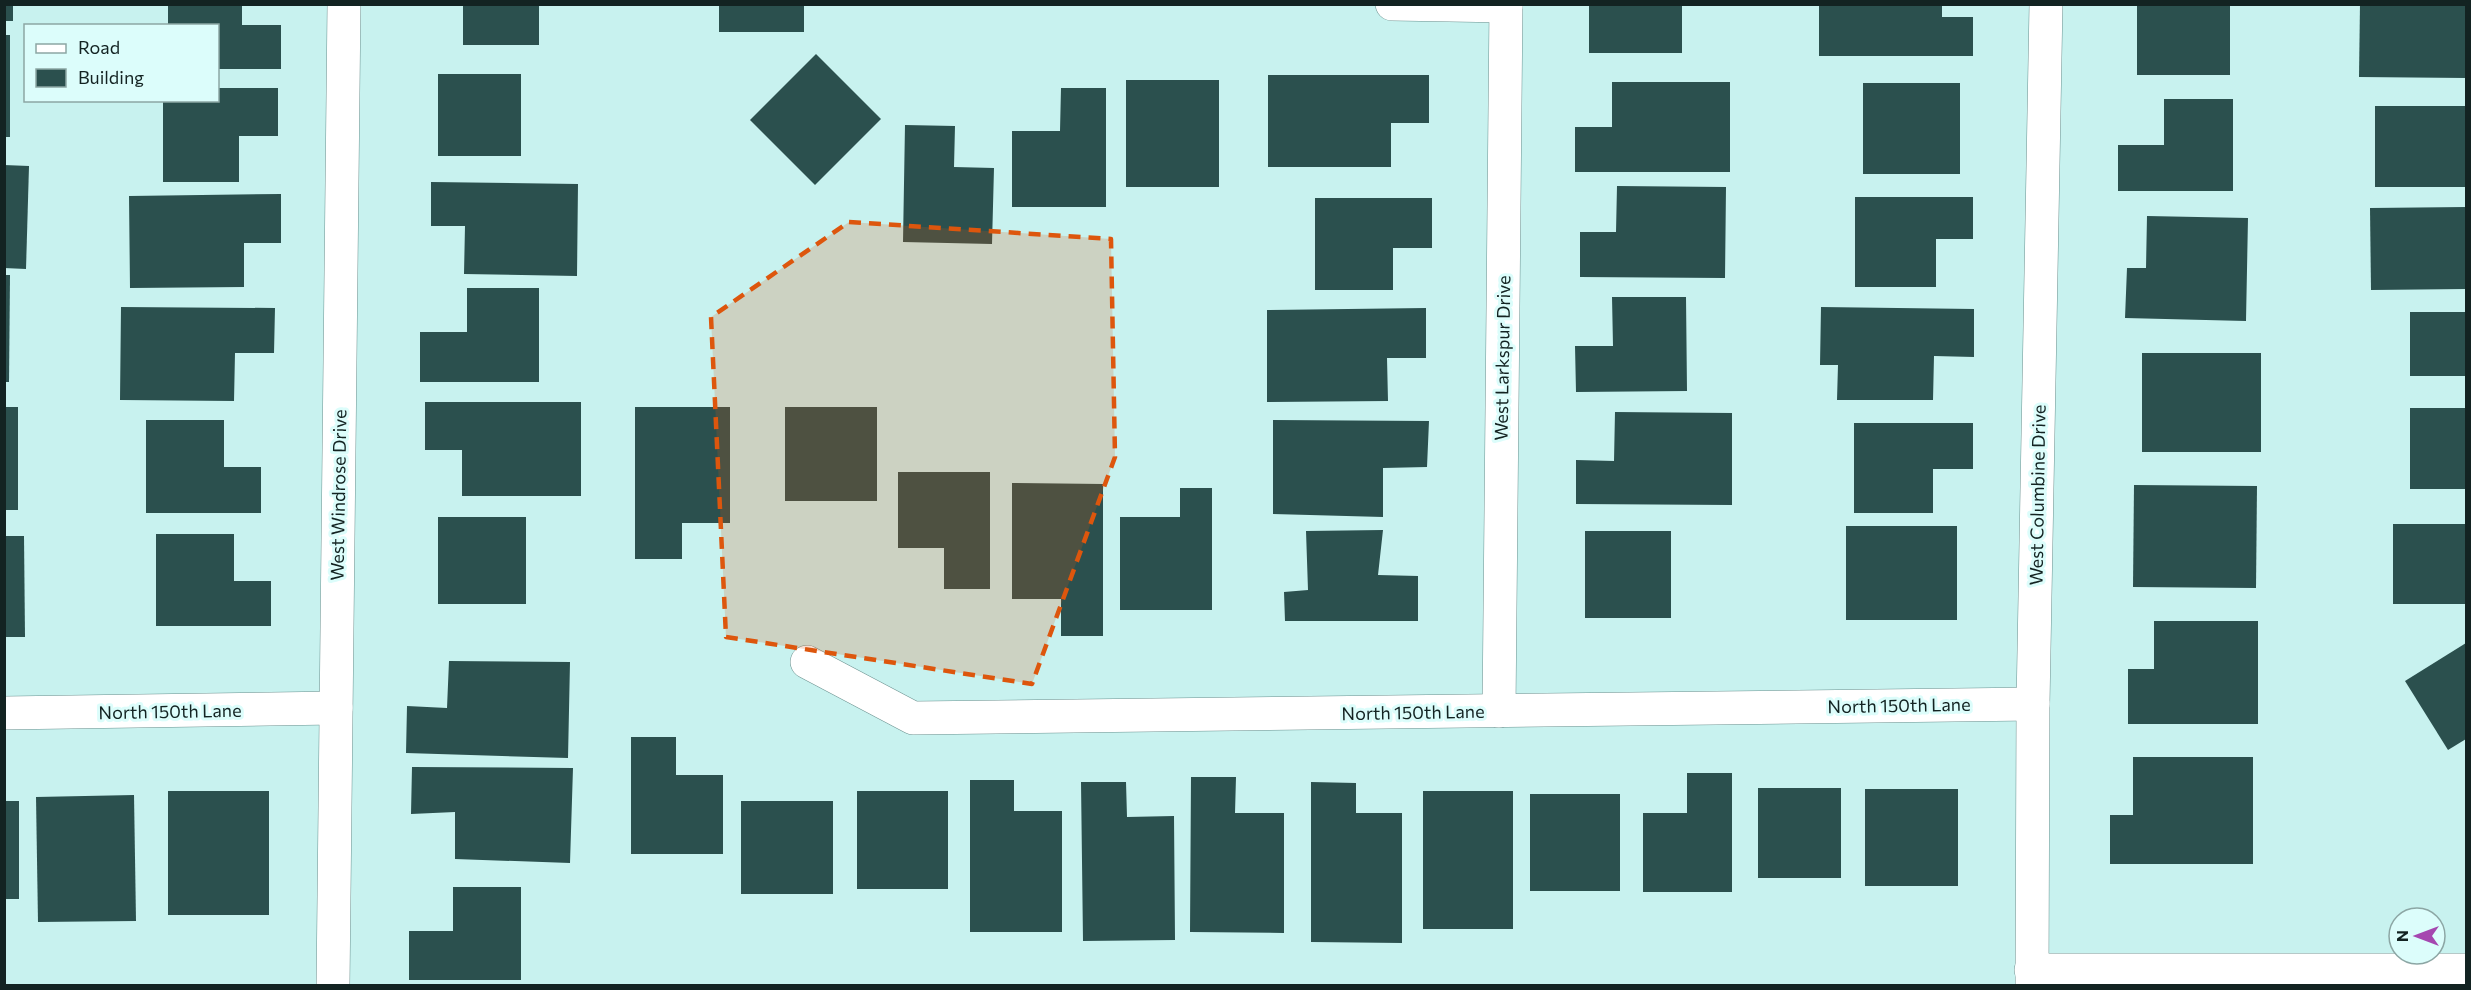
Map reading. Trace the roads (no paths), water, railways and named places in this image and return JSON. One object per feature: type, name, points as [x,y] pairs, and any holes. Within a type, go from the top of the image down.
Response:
[{"type":"street","name":"West Windrose Drive","points":[[333,986],[344,4]]},
{"type":"street","points":[[1392,4],[1506,5]]},
{"type":"street","name":"West Columbine Drive","points":[[2032,978],[2033,704],[2046,4]]},
{"type":"street","name":"West Larkspur Drive","points":[[1499,711],[1506,5]]},
{"type":"street","name":"North 150th Lane","points":[[807,662],[913,718],[2033,704]]},
{"type":"street","name":"North 150th Lane","points":[[4,713],[336,708]]},
{"type":"street","points":[[2032,978],[2466,970]]}]
